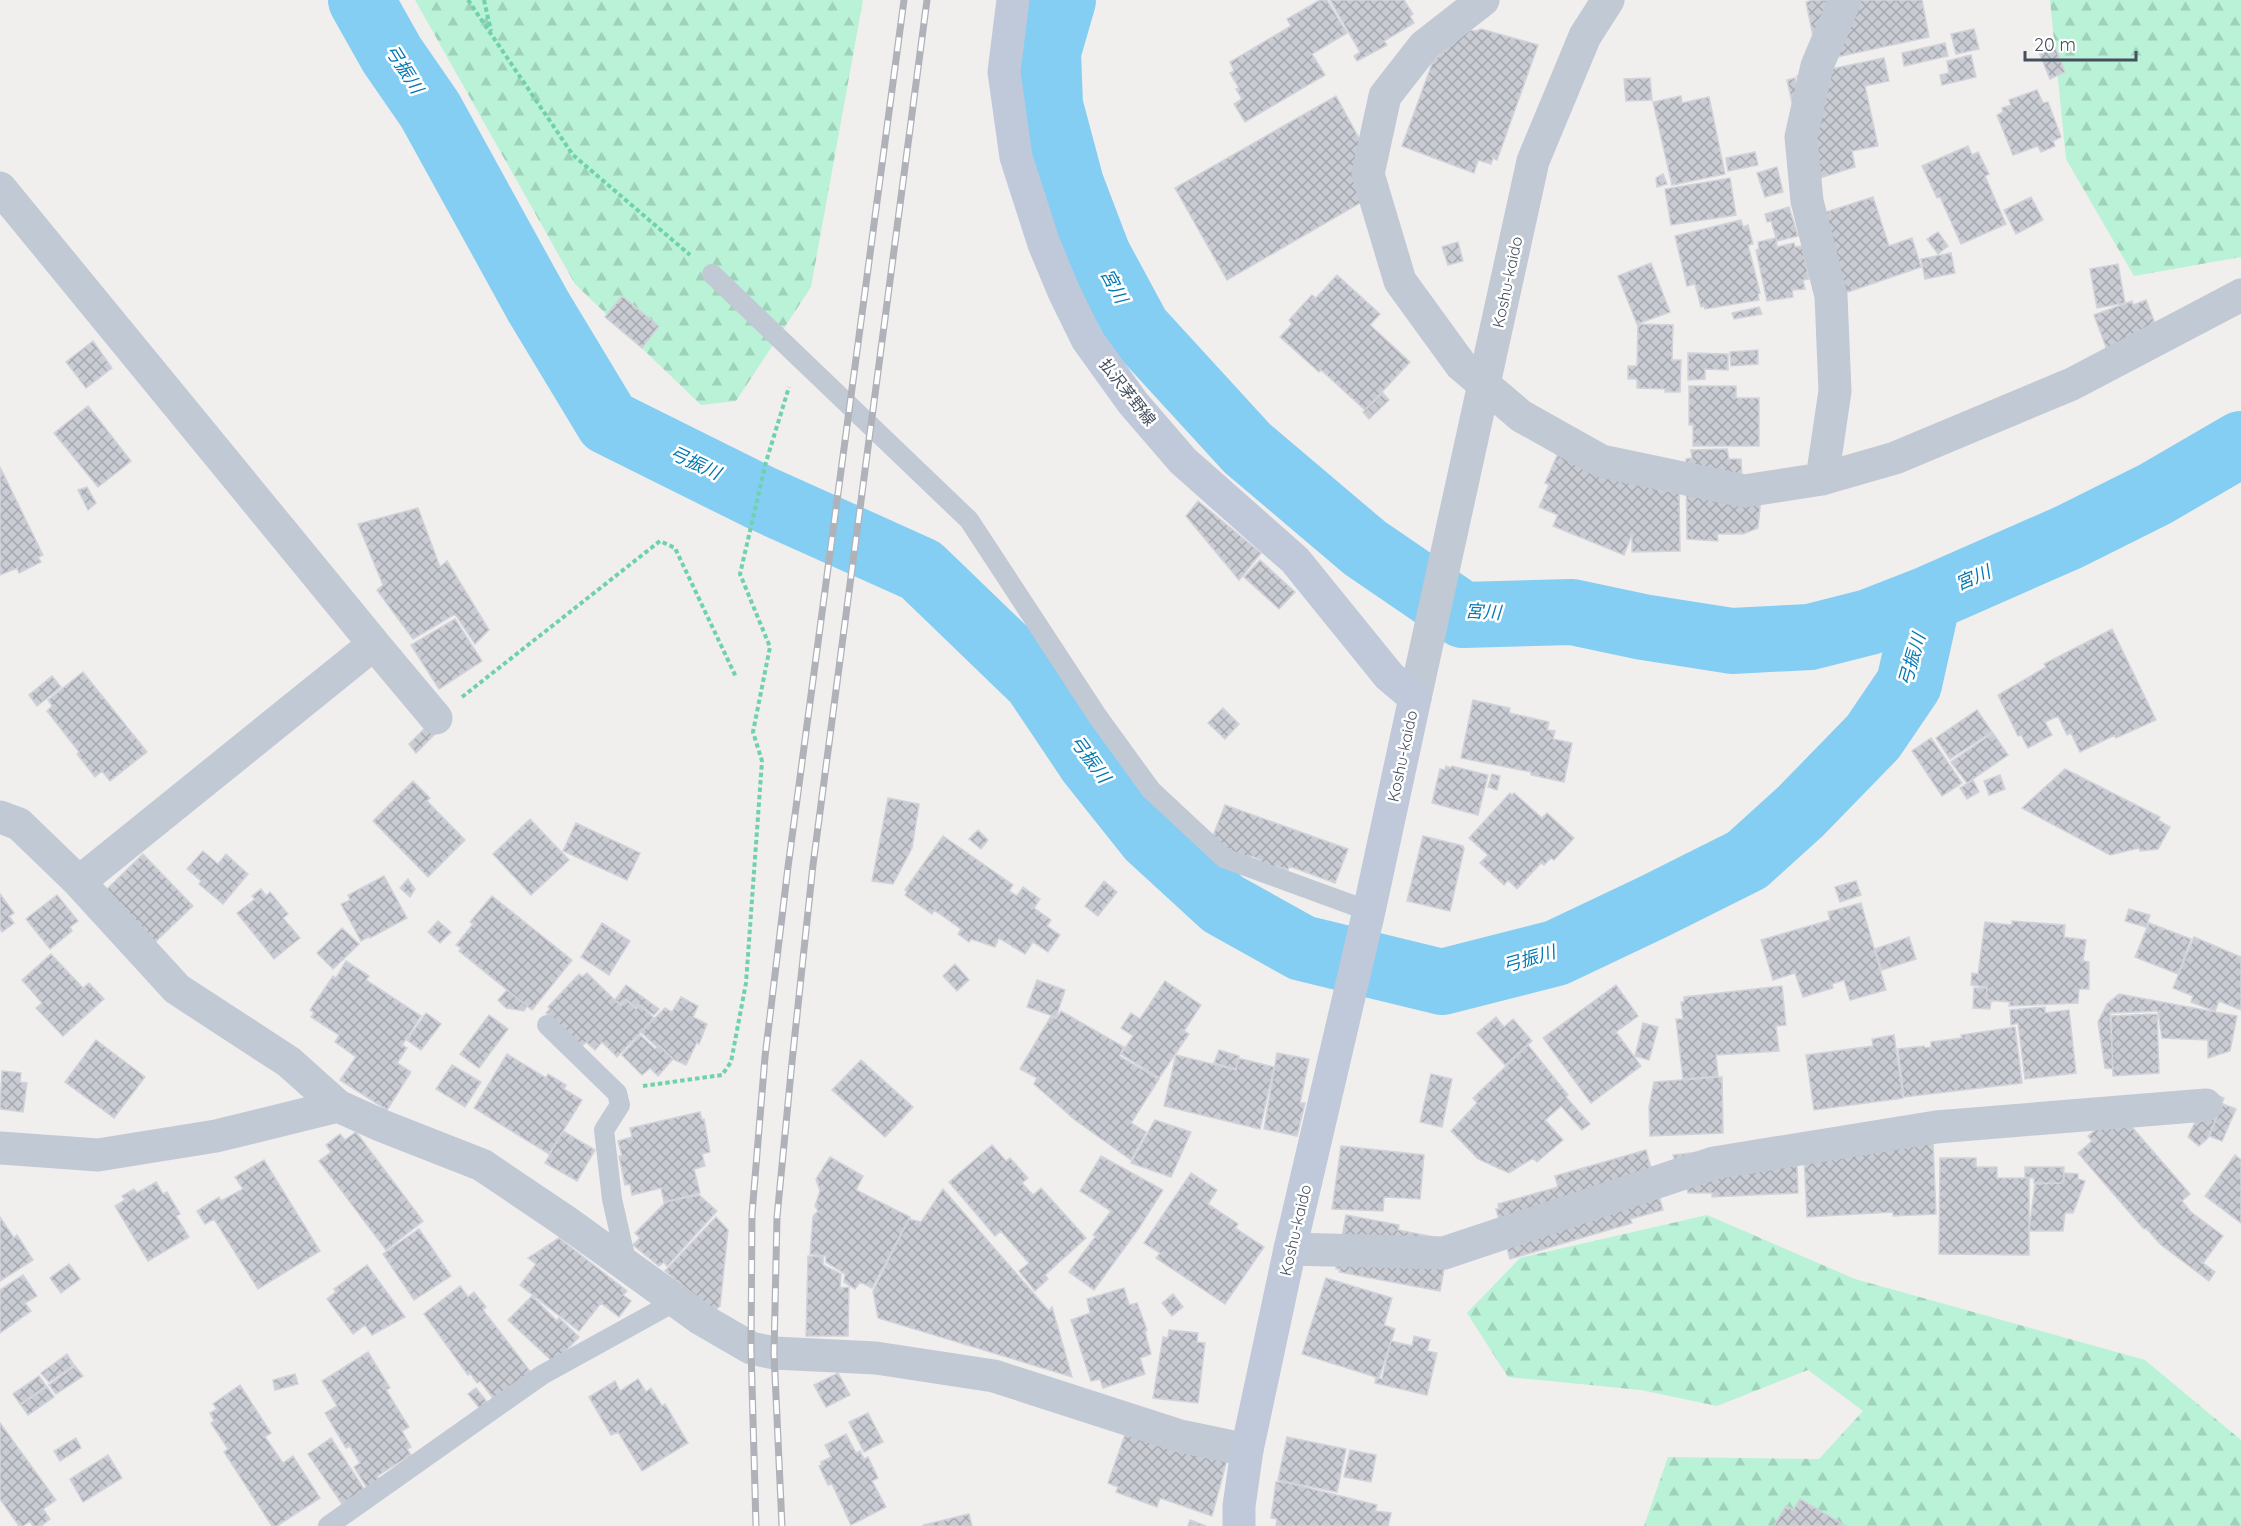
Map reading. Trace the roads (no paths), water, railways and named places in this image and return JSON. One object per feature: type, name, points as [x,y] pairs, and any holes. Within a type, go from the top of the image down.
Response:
[{"type":"main road","name":"払沢茅野線","points":[[1013,0],[1004,72],[1016,157],[1044,244],[1087,339],[1133,403],[1184,461],[1295,560],[1389,676],[1415,698]]},
{"type":"main road","name":"Koshu-kaido","points":[[1239,1526],[1239,1506],[1247,1450],[1290,1249],[1369,911],[1415,698]]},
{"type":"street","points":[[1484,0],[1424,46],[1385,96],[1368,174],[1400,281],[1461,365],[1521,416],[1601,461],[1744,490],[1822,479],[1895,458],[2072,384],[2241,295]]},
{"type":"street","name":"Koshu-kaido","points":[[1415,698],[1533,161],[1585,36],[1608,0]]},
{"type":"street","points":[[1822,479],[1835,391],[1831,296],[1807,201],[1801,137],[1817,66],[1845,0]]},
{"type":"street","points":[[0,188],[436,718]]},
{"type":"street","points":[[79,882],[374,644]]},
{"type":"street","points":[[0,817],[19,824],[79,882],[177,989],[289,1062],[338,1106],[482,1165],[701,1319],[751,1348],[774,1353],[876,1358],[994,1376],[1180,1436],[1247,1450]]},
{"type":"street","points":[[1290,1249],[1444,1254],[1714,1163],[1936,1127],[2206,1105]]},
{"type":"street","points":[[0,1148],[98,1155],[216,1136],[338,1106]]},
{"type":"lane","points":[[712,274],[969,520],[1098,717],[1151,790],[1224,858],[1369,911]]},
{"type":"lane","points":[[547,1025],[617,1093],[620,1105],[604,1130],[612,1199],[627,1266]]},
{"type":"lane","points":[[328,1526],[542,1375],[676,1301]]},
{"type":"waterway","name":"弓振川","points":[[361,0],[392,55],[430,110],[538,306],[608,422],[761,498],[921,570],[1036,681],[1091,763],[1150,837],[1223,904],[1302,948],[1442,982],[1556,953],[1747,860],[1801,811],[1873,737],[1909,684],[1928,599]]},
{"type":"waterway","name":"宮川","points":[[1063,0],[1048,52],[1050,105],[1071,184],[1098,255],[1138,329],[1247,448],[1365,548],[1463,615],[1572,612],[1643,627],[1732,641],[1810,637],[1869,622],[1928,599],[2069,537],[2155,494],[2241,444]]},
{"type":"railway","points":[[756,1526],[751,1348],[752,1214],[765,1057],[788,867],[904,0]]},
{"type":"railway","points":[[782,1526],[774,1353],[777,1217],[813,865],[927,0]]}]
